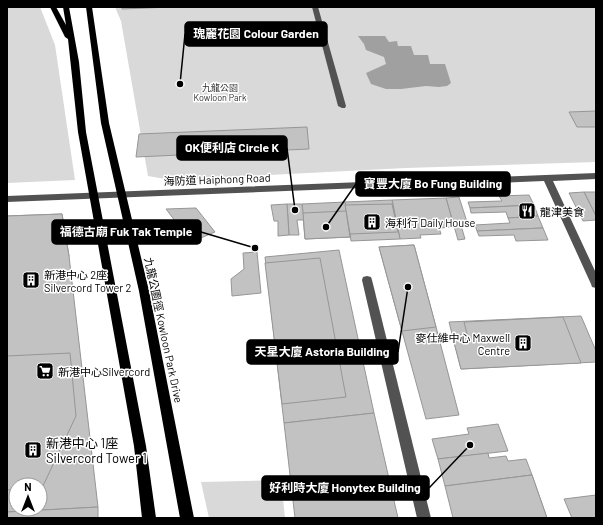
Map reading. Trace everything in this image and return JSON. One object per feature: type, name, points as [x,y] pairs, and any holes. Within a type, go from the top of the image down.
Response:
[{"type":"main road","points":[[53,7],[72,46]]},
{"type":"main road","points":[[66,7],[82,132],[140,446],[149,518]]},
{"type":"main road","name":"九龍公園徑 Kowloon Park Drive","points":[[88,7],[94,36],[106,128],[144,291],[187,518]]},
{"type":"street","points":[[315,7],[342,106]]},
{"type":"street","name":"海防道 Haiphong Road","points":[[7,199],[596,176]]},
{"type":"street","points":[[547,178],[596,284]]},
{"type":"street","points":[[366,280],[424,518]]},
{"type":"green space","points":[[7,7],[40,7],[55,45],[75,180],[7,183]]},
{"type":"green space","name":"九龍公園 Kowloon Park","points":[[115,7],[596,7],[596,162],[406,168],[171,180],[148,176],[121,21]]},
{"type":"green space","points":[[281,480],[285,518],[209,518],[201,482]]},
{"type":"shaded area","points":[[358,36],[385,36],[389,42],[397,41],[398,46],[411,46],[414,55],[428,55],[430,64],[445,64],[451,83],[447,86],[439,87],[426,86],[401,89],[386,89],[371,84],[366,73],[386,64],[384,57],[366,50],[364,44]]},
{"type":"building","points":[[122,7],[171,7],[122,9]]},
{"type":"building","points":[[596,111],[596,127],[577,127],[569,112]]},
{"type":"building","points":[[307,127],[309,149],[136,157],[139,134]]},
{"type":"building","points":[[584,192],[596,192],[596,216]]},
{"type":"building","points":[[584,192],[596,216],[596,220],[583,221],[569,193]]},
{"type":"building","points":[[529,195],[534,205],[470,208],[468,202],[502,201],[499,196]]},
{"type":"building","points":[[459,197],[467,222],[460,222],[465,239],[458,240],[446,198]]},
{"type":"building","points":[[446,198],[454,227],[439,228],[441,234],[420,235],[421,238],[400,239],[392,200]]},
{"type":"building","name":"海利行 Daily House","points":[[392,200],[400,239],[351,241],[345,202]]},
{"type":"building","points":[[345,202],[350,237],[305,239],[302,204]]},
{"type":"building","points":[[287,204],[302,204],[304,220],[297,220],[299,235],[289,235]]},
{"type":"building","points":[[287,204],[289,235],[278,236],[278,221],[274,221],[271,205]]},
{"type":"building","name":"海利行 Daily House","points":[[392,204],[398,232],[350,234],[345,205]]},
{"type":"building","points":[[534,205],[538,216],[508,218],[506,212],[471,213],[470,208]]},
{"type":"building","points":[[196,208],[215,232],[191,242],[166,209]]},
{"type":"building","points":[[346,211],[350,237],[305,239],[303,213]]},
{"type":"building","name":"新港中心 2座 Silvercord Tower 2","points":[[62,214],[69,256],[42,305],[7,306],[7,216]]},
{"type":"building","name":"新港中心Silvercord","points":[[62,214],[69,256],[98,507],[48,510],[48,477],[8,477],[7,512],[7,216]]},
{"type":"building","points":[[538,216],[543,228],[477,231],[475,225],[510,223],[508,218]]},
{"type":"building","points":[[543,228],[548,240],[516,241],[514,235],[479,236],[477,231]]},
{"type":"building","points":[[414,245],[459,415],[426,419],[379,247]]},
{"type":"building","points":[[414,245],[436,327],[402,331],[379,247]]},
{"type":"building","points":[[339,250],[374,413],[284,423],[265,257]]},
{"type":"building","points":[[257,252],[261,293],[232,296],[231,279],[244,269],[243,253]]},
{"type":"building","points":[[320,258],[346,397],[282,404],[265,263]]},
{"type":"building","name":"麥仕維中心 Maxwell Centre","points":[[581,316],[596,351],[596,362],[461,369],[449,322]]},
{"type":"building","name":"麥仕維中心 Maxwell Centre","points":[[563,317],[581,363],[461,369],[452,335],[467,334],[464,322]]},
{"type":"building","name":"新港中心 1座 Silvercord Tower 1","points":[[70,353],[76,416],[47,477],[8,477],[7,490],[7,356]]},
{"type":"building","points":[[374,413],[398,518],[295,518],[284,423]]},
{"type":"building","points":[[498,424],[508,451],[438,459],[432,439],[469,434],[467,428]]},
{"type":"building","points":[[488,453],[489,458],[506,456],[508,461],[526,459],[532,475],[445,486],[438,459]]},
{"type":"building","points":[[532,475],[547,518],[475,518],[468,495],[497,491],[493,480]]},
{"type":"building","points":[[532,475],[547,518],[453,518],[445,486]]},
{"type":"building","points":[[596,495],[596,518],[572,518],[564,499]]},
{"type":"building","points":[[98,507],[98,518],[7,518],[8,512],[8,517],[48,517],[48,510]]},
{"type":"place","name":"瑰麗花園 Colour Garden","points":[[180,84]]},
{"type":"place","name":"OK便利店 Circle K","points":[[295,210]]},
{"type":"place","name":"龍津美食","points":[[527,211]]},
{"type":"place","name":"海利行 Daily House","points":[[372,222]]},
{"type":"place","name":"寶豐大廈 Bo Fung Building","points":[[326,227]]},
{"type":"place","name":"福德古廟 Fuk Tak Temple","points":[[255,248]]},
{"type":"place","name":"新港中心 2座 Silvercord Tower 2","points":[[31,280]]},
{"type":"place","name":"天星大廈 Astoria Building","points":[[408,287]]},
{"type":"place","name":"麥仕維中心 Maxwell Centre","points":[[523,343]]},
{"type":"place","name":"新港中心Silvercord","points":[[45,371]]},
{"type":"place","name":"好利時大廈 Honytex Building","points":[[470,445]]},
{"type":"place","name":"新港中心 1座 Silvercord Tower 1","points":[[33,450]]}]
